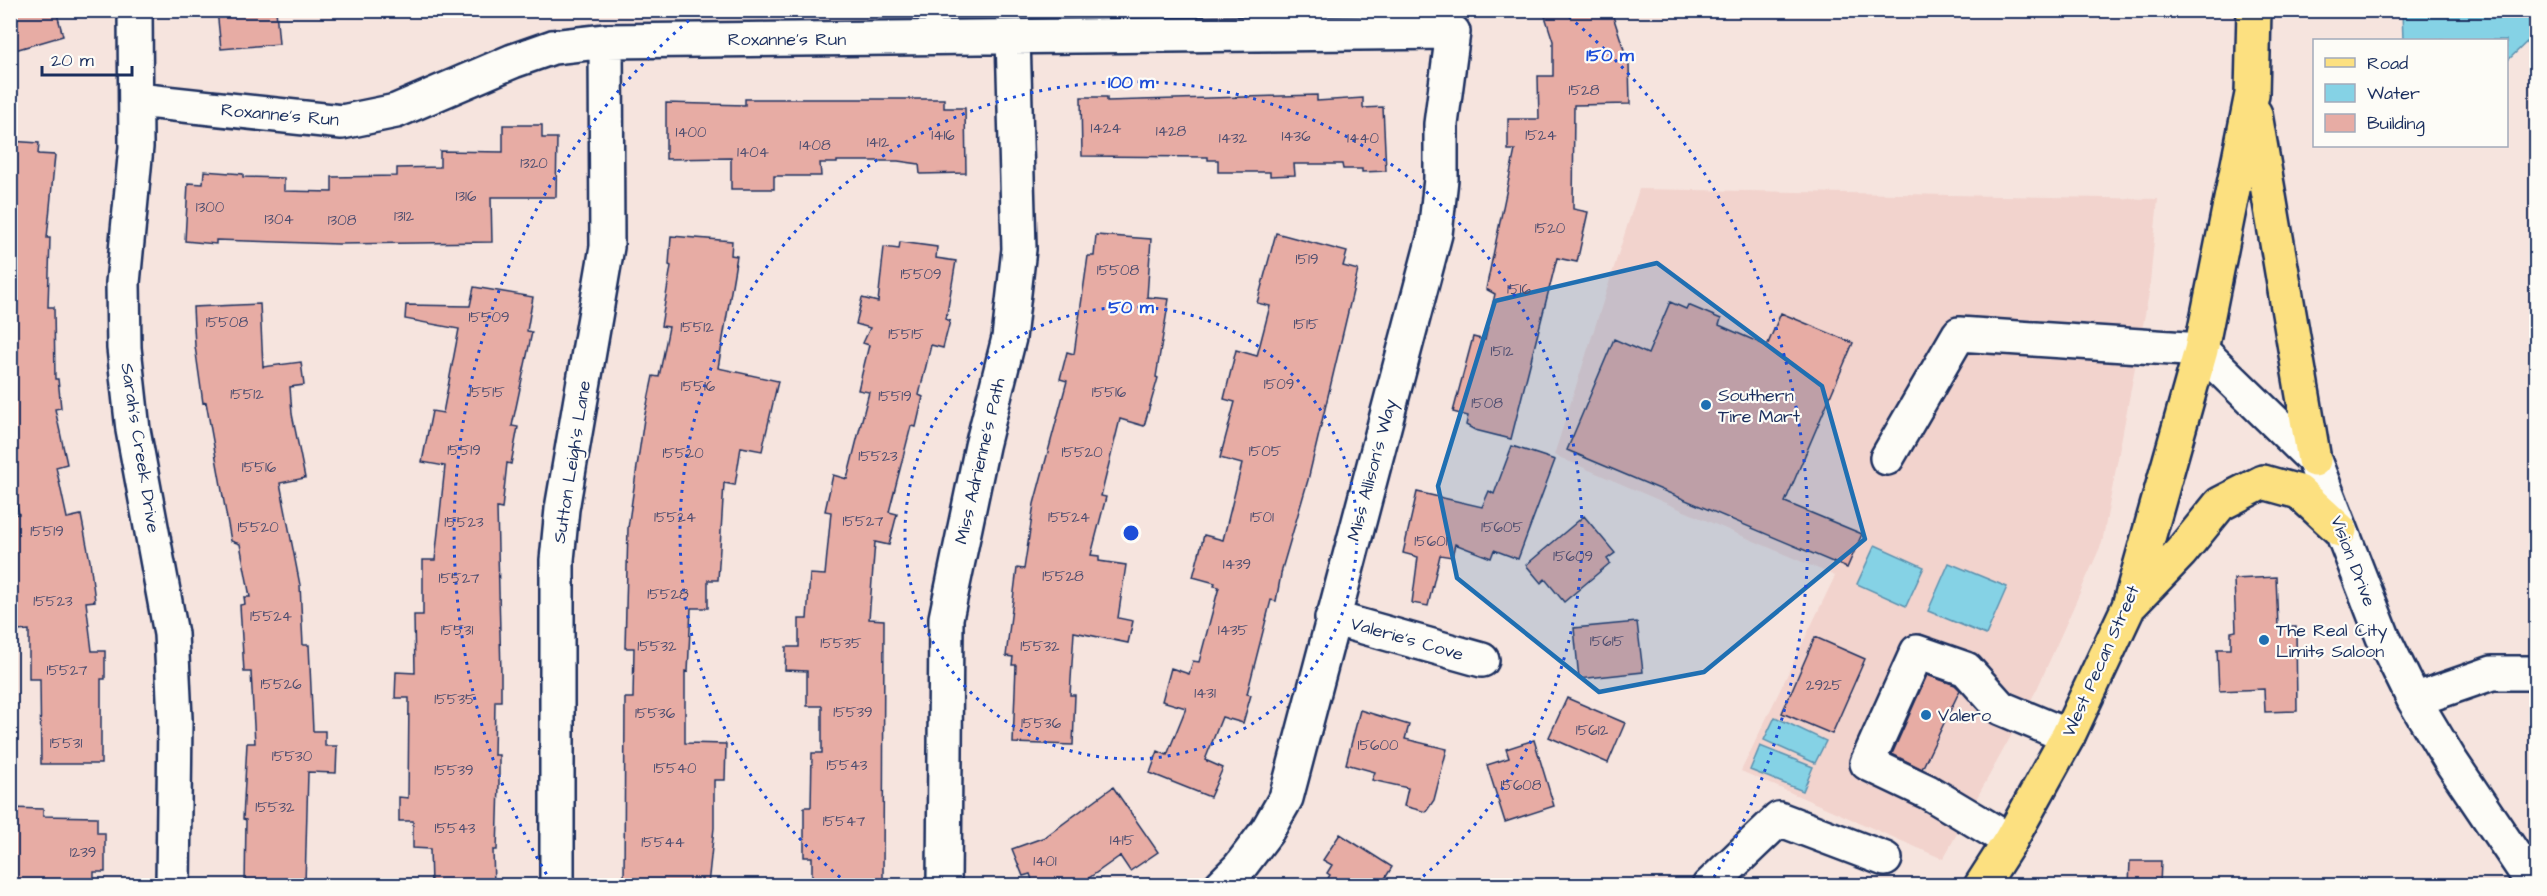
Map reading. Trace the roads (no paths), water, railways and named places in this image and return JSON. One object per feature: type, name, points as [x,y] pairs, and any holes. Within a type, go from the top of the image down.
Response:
[{"type":"main road","points":[[2254,10],[2252,94],[2314,460]]},
{"type":"main road","name":"West Pecan Street","points":[[1981,885],[2010,841],[2068,736],[2129,606],[2201,350],[2252,94]]},
{"type":"main road","points":[[2129,606],[2181,552],[2220,504],[2263,482],[2299,492],[2340,530]]},
{"type":"street","name":"Sarah's Creek Drive","points":[[135,10],[136,147],[123,283],[124,348],[133,430],[171,634],[175,719],[173,885]]},
{"type":"street","name":"Roxanne's Run","points":[[137,100],[342,122],[396,111],[553,46],[807,25],[1013,37],[1453,32]]},
{"type":"street","name":"Miss Allison's Way","points":[[1221,885],[1239,868],[1267,831],[1286,798],[1298,762],[1332,618],[1435,234],[1441,179],[1441,124],[1453,32]]},
{"type":"street","name":"Miss Adrienne's Path","points":[[944,885],[946,618],[982,446],[1009,338],[1019,249],[1013,37]]},
{"type":"street","name":"Sutton Leigh's Lane","points":[[557,885],[557,560],[562,509],[608,247],[606,40]]},
{"type":"street","points":[[1887,459],[1959,334],[2201,350]]},
{"type":"street","name":"Vision Drive","points":[[2201,350],[2314,460],[2383,637],[2414,700],[2450,760],[2535,885]]},
{"type":"street","name":"Valerie's Cove","points":[[1332,618],[1482,660]]},
{"type":"street","points":[[2010,841],[1928,792],[1867,763],[1917,652],[1966,669],[2001,708],[2068,736]]},
{"type":"street","points":[[2414,700],[2492,674],[2536,673]]},
{"type":"street","points":[[1709,885],[1779,819],[1885,859]]},
{"type":"water","points":[[2402,11],[2536,11],[2536,33],[2508,60],[2508,39],[2403,39]]},
{"type":"water","points":[[1875,545],[1924,567],[1906,606],[1857,584]]},
{"type":"water","points":[[1949,563],[2007,587],[1986,635],[1928,611]]},
{"type":"water","points":[[1775,717],[1826,741],[1815,763],[1764,740]]},
{"type":"water","points":[[1760,746],[1813,767],[1803,791],[1750,770]]},
{"type":"place","name":"Southern Tire Mart","points":[[1706,405]]},
{"type":"place","name":"The Real City Limits Saloon","points":[[2264,640]]},
{"type":"place","name":"Valero","points":[[1926,715]]}]
